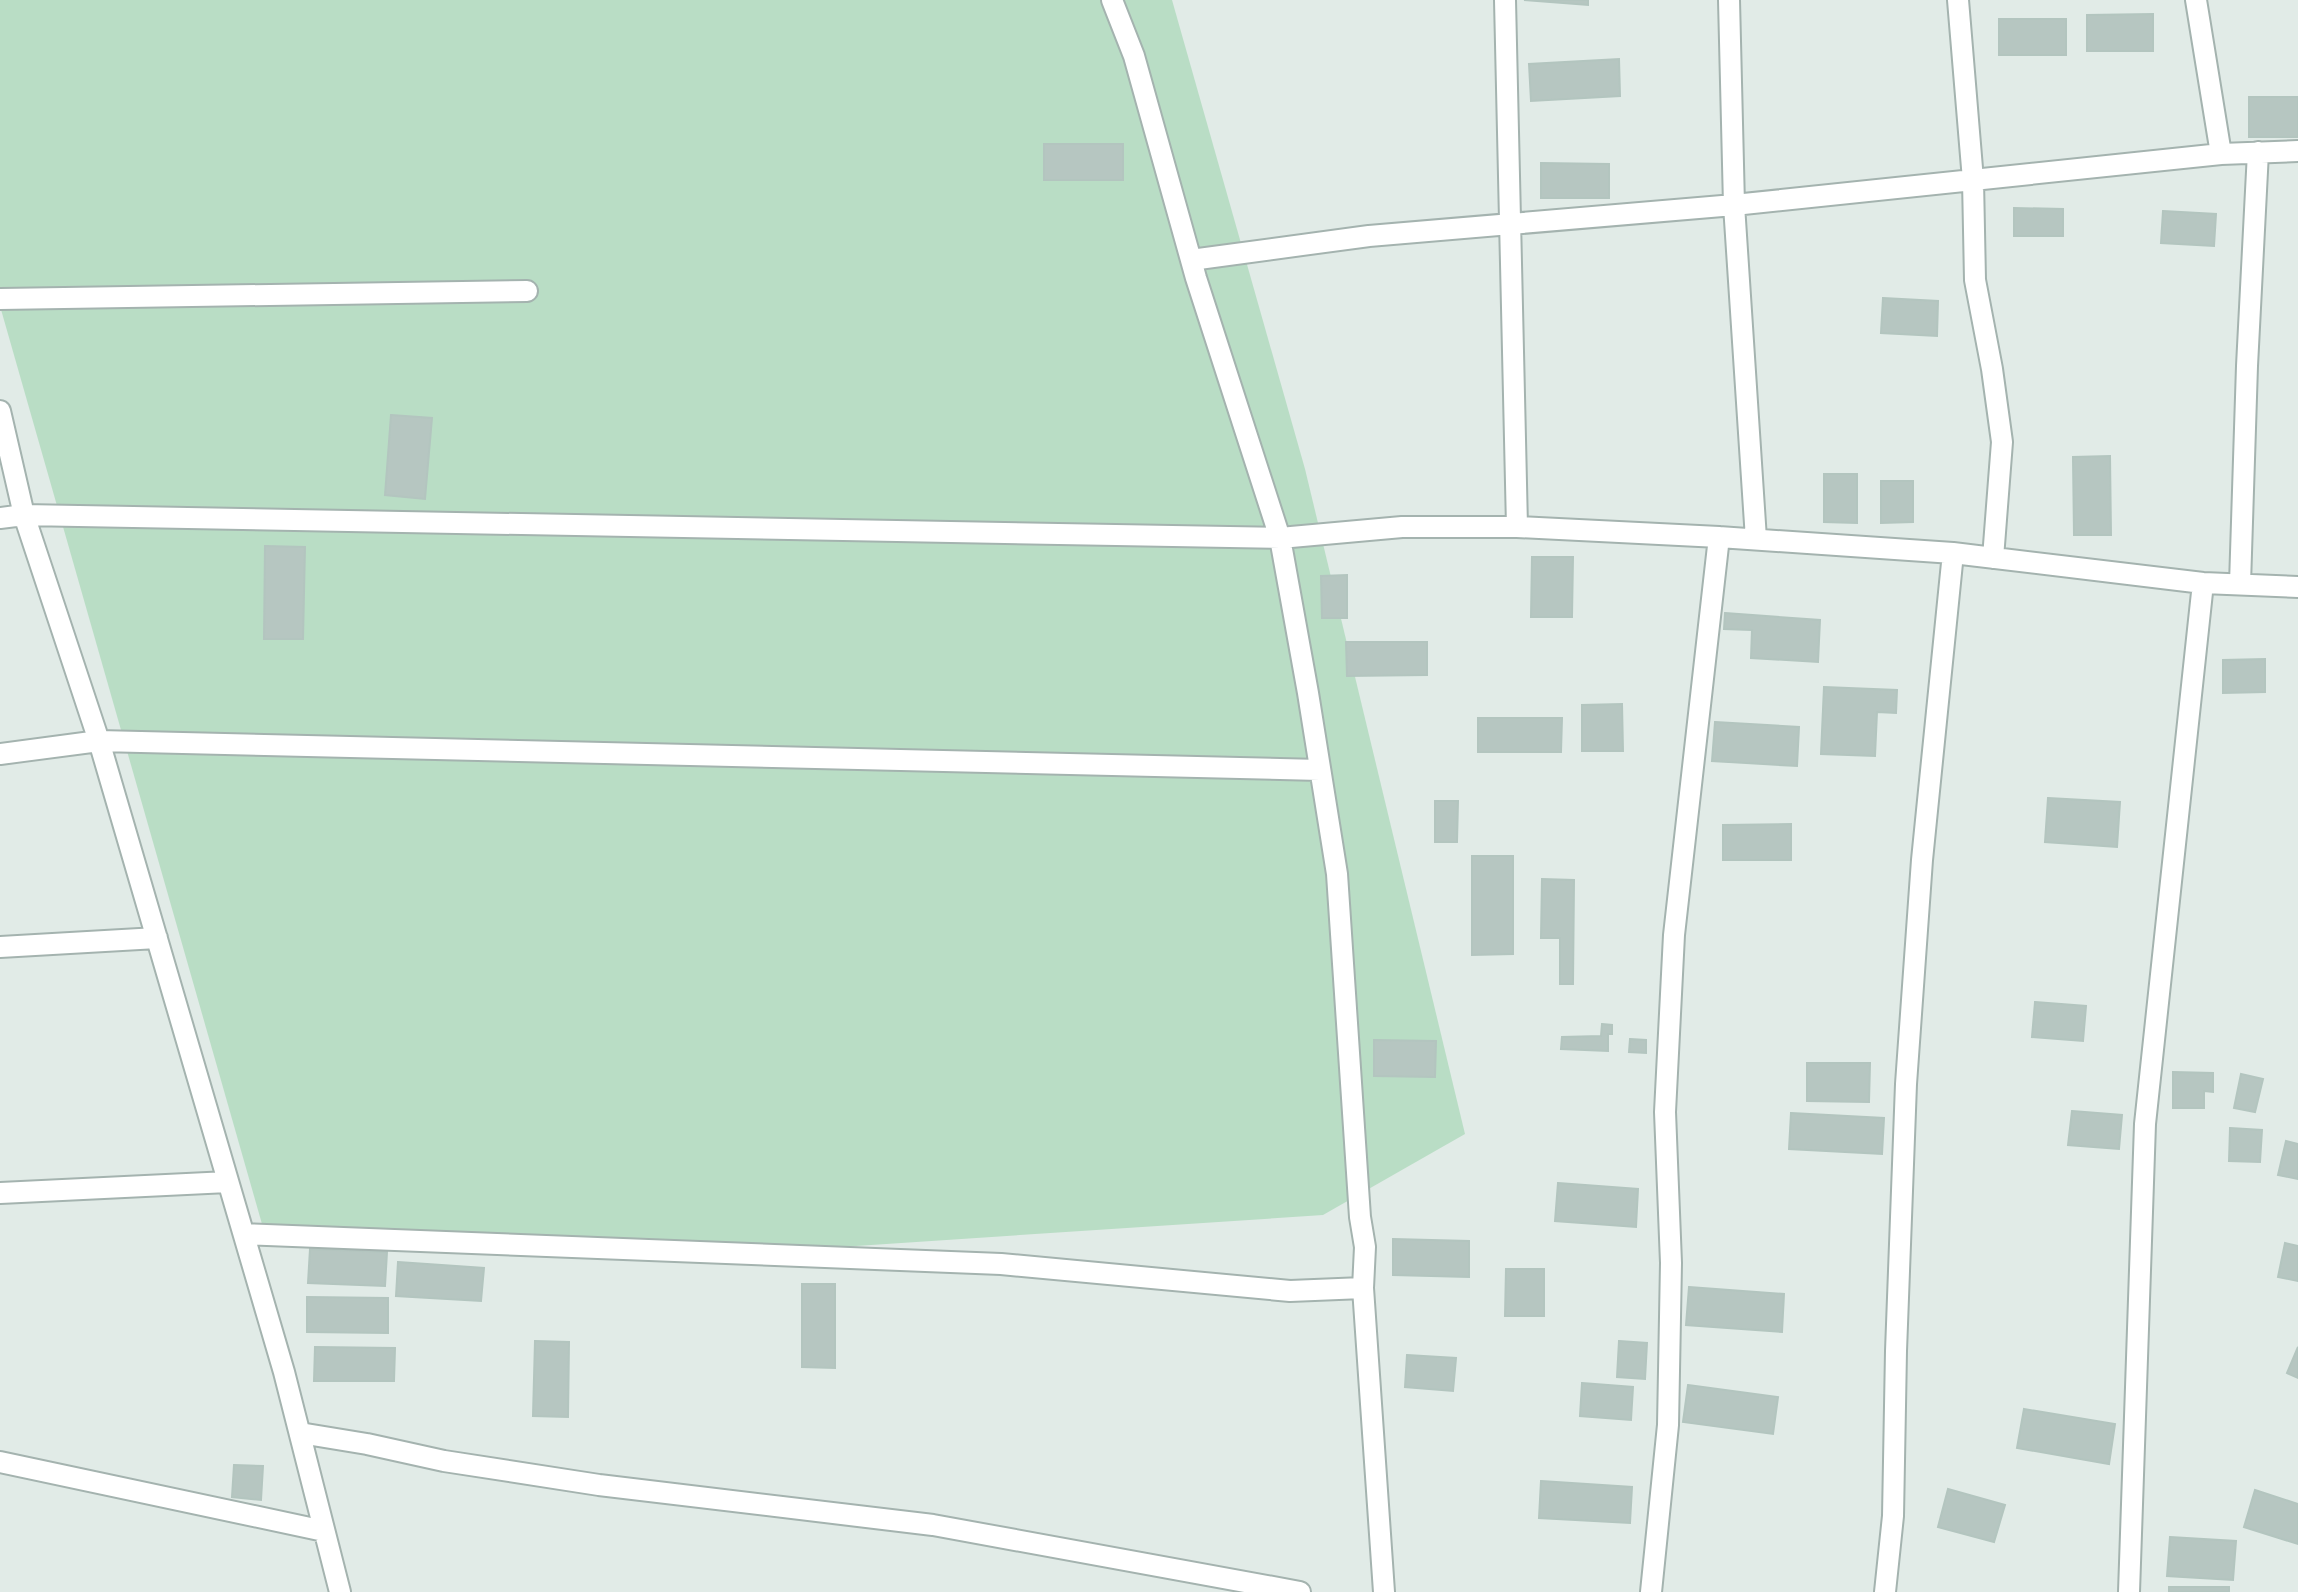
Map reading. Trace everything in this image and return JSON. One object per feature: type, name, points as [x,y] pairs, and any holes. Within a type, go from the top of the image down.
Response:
[{"type":"street","points":[[1112,0],[1134,56],[1191,260],[1280,538],[1320,770],[1337,874],[1359,1201],[1365,1247],[1363,1288],[1384,1592]]},
{"type":"street","points":[[1505,0],[1517,527]]},
{"type":"street","points":[[1729,0],[1734,205],[1756,539]]},
{"type":"street","points":[[1958,0],[1973,180],[1975,280],[2002,442],[1993,558]]},
{"type":"street","points":[[2196,0],[2221,154]]},
{"type":"street","points":[[1191,260],[1369,236],[1511,222],[1734,205],[2221,154],[2298,151]]},
{"type":"street","points":[[2240,584],[2258,152]]},
{"type":"street","points":[[0,299],[527,291]]},
{"type":"street","points":[[0,411],[24,515],[99,741],[244,1234],[300,1433],[340,1592]]},
{"type":"street","points":[[0,518],[24,515],[1280,538],[1402,527],[1517,527],[1953,553],[2203,583],[2298,587]]},
{"type":"street","points":[[1651,1592],[1668,1425],[1671,1263],[1665,1112],[1674,935],[1719,537]]},
{"type":"street","points":[[1885,1592],[1893,1516],[1907,1068],[1922,860],[1953,553]]},
{"type":"street","points":[[2129,1592],[2145,1124],[2203,583]]},
{"type":"street","points":[[0,754],[99,741],[1320,770]]},
{"type":"street","points":[[0,947],[157,938]]},
{"type":"street","points":[[0,1193],[228,1182]]},
{"type":"street","points":[[244,1234],[1001,1264],[1290,1291],[1363,1288]]},
{"type":"street","points":[[300,1433],[444,1461],[599,1485],[933,1525],[1300,1592]]},
{"type":"street","points":[[0,1462],[324,1531]]},
{"type":"green space","points":[[0,0],[1172,0],[1305,469],[1465,1134],[1323,1215],[720,1255],[268,1245],[0,306]]},
{"type":"building","points":[[1524,0],[1588,0],[1588,5]]},
{"type":"building","points":[[2153,14],[2153,51],[2087,51],[2087,15]]},
{"type":"building","points":[[1999,19],[2066,19],[2066,55],[1999,55]]},
{"type":"building","points":[[1619,59],[1620,96],[1531,101],[1529,64]]},
{"type":"building","points":[[2249,97],[2298,97],[2298,137],[2249,137]]},
{"type":"building","points":[[1044,144],[1123,144],[1123,180],[1044,180]]},
{"type":"building","points":[[1541,163],[1609,164],[1609,198],[1541,198]]},
{"type":"building","points":[[2014,208],[2063,209],[2063,236],[2014,236]]},
{"type":"building","points":[[2163,211],[2216,214],[2214,246],[2161,243]]},
{"type":"building","points":[[1883,298],[1938,301],[1937,336],[1881,333]]},
{"type":"building","points":[[391,415],[432,418],[425,499],[385,495]]},
{"type":"building","points":[[2110,456],[2111,535],[2074,535],[2073,457]]},
{"type":"building","points":[[1824,474],[1857,474],[1857,523],[1824,522]]},
{"type":"building","points":[[1881,481],[1913,481],[1913,522],[1881,523]]},
{"type":"building","points":[[265,546],[305,547],[303,639],[264,639]]},
{"type":"building","points":[[1532,557],[1573,557],[1572,617],[1531,617]]},
{"type":"building","points":[[1347,575],[1347,618],[1322,618],[1321,576]]},
{"type":"building","points":[[1725,613],[1820,620],[1818,662],[1751,658],[1752,630],[1724,629]]},
{"type":"building","points":[[1346,642],[1427,642],[1427,675],[1347,676]]},
{"type":"building","points":[[2265,659],[2265,692],[2223,693],[2223,660]]},
{"type":"building","points":[[1824,687],[1897,690],[1896,713],[1877,712],[1875,756],[1821,754]]},
{"type":"building","points":[[1622,704],[1623,751],[1582,751],[1582,705]]},
{"type":"building","points":[[1478,718],[1562,718],[1561,752],[1478,752]]},
{"type":"building","points":[[1715,722],[1799,727],[1797,766],[1712,761]]},
{"type":"building","points":[[2048,798],[2120,802],[2117,847],[2045,842]]},
{"type":"building","points":[[1435,801],[1458,801],[1457,842],[1435,842]]},
{"type":"building","points":[[1791,824],[1791,860],[1723,860],[1723,825]]},
{"type":"building","points":[[1472,856],[1513,856],[1513,954],[1472,955]]},
{"type":"building","points":[[1542,879],[1574,880],[1573,984],[1560,984],[1560,938],[1541,938]]},
{"type":"building","points":[[2035,1002],[2086,1006],[2083,1041],[2032,1037]]},
{"type":"building","points":[[1602,1024],[1612,1025],[1612,1034],[1608,1034],[1608,1051],[1561,1049],[1562,1037],[1601,1036]]},
{"type":"building","points":[[1630,1039],[1646,1040],[1646,1053],[1629,1052]]},
{"type":"building","points":[[1374,1040],[1436,1041],[1435,1077],[1374,1076]]},
{"type":"building","points":[[1807,1063],[1870,1063],[1869,1102],[1807,1101]]},
{"type":"building","points":[[2173,1072],[2213,1073],[2213,1092],[2204,1091],[2204,1108],[2173,1108]]},
{"type":"building","points":[[2241,1074],[2263,1079],[2255,1112],[2234,1108]]},
{"type":"building","points":[[2072,1111],[2122,1115],[2119,1149],[2068,1145]]},
{"type":"building","points":[[1791,1113],[1884,1118],[1882,1154],[1789,1149]]},
{"type":"building","points":[[2230,1128],[2262,1130],[2260,1162],[2229,1161]]},
{"type":"building","points":[[2286,1141],[2298,1144],[2298,1179],[2278,1175]]},
{"type":"building","points":[[1558,1183],[1638,1189],[1636,1227],[1555,1221]]},
{"type":"building","points":[[1393,1239],[1469,1241],[1469,1277],[1393,1275]]},
{"type":"building","points":[[2285,1243],[2298,1246],[2298,1281],[2278,1277]]},
{"type":"building","points":[[310,1249],[387,1252],[385,1286],[308,1283]]},
{"type":"building","points":[[398,1262],[484,1268],[481,1301],[396,1296]]},
{"type":"building","points":[[1506,1269],[1544,1269],[1544,1316],[1505,1316]]},
{"type":"building","points":[[802,1284],[835,1284],[835,1368],[802,1367]]},
{"type":"building","points":[[1689,1287],[1784,1294],[1782,1332],[1686,1325]]},
{"type":"building","points":[[307,1297],[388,1298],[388,1333],[307,1332]]},
{"type":"building","points":[[535,1341],[569,1342],[568,1417],[533,1416]]},
{"type":"building","points":[[1619,1341],[1647,1343],[1645,1379],[1617,1377]]},
{"type":"building","points":[[315,1347],[395,1348],[394,1381],[314,1381]]},
{"type":"building","points":[[2298,1347],[2298,1378],[2287,1373]]},
{"type":"building","points":[[1407,1355],[1456,1358],[1453,1391],[1405,1387]]},
{"type":"building","points":[[1582,1383],[1633,1387],[1631,1420],[1580,1416]]},
{"type":"building","points":[[1688,1385],[1778,1397],[1773,1434],[1683,1422]]},
{"type":"building","points":[[2024,1409],[2115,1424],[2109,1464],[2017,1448]]},
{"type":"building","points":[[234,1465],[263,1466],[261,1500],[232,1497]]},
{"type":"building","points":[[1541,1481],[1632,1487],[1630,1523],[1539,1518]]},
{"type":"building","points":[[1948,1489],[2005,1505],[1994,1542],[1938,1527]]},
{"type":"building","points":[[2255,1490],[2298,1504],[2298,1544],[2244,1527]]},
{"type":"building","points":[[2170,1537],[2236,1541],[2233,1580],[2167,1576]]},
{"type":"building","points":[[2169,1587],[2229,1587],[2229,1592],[2169,1592]]}]
